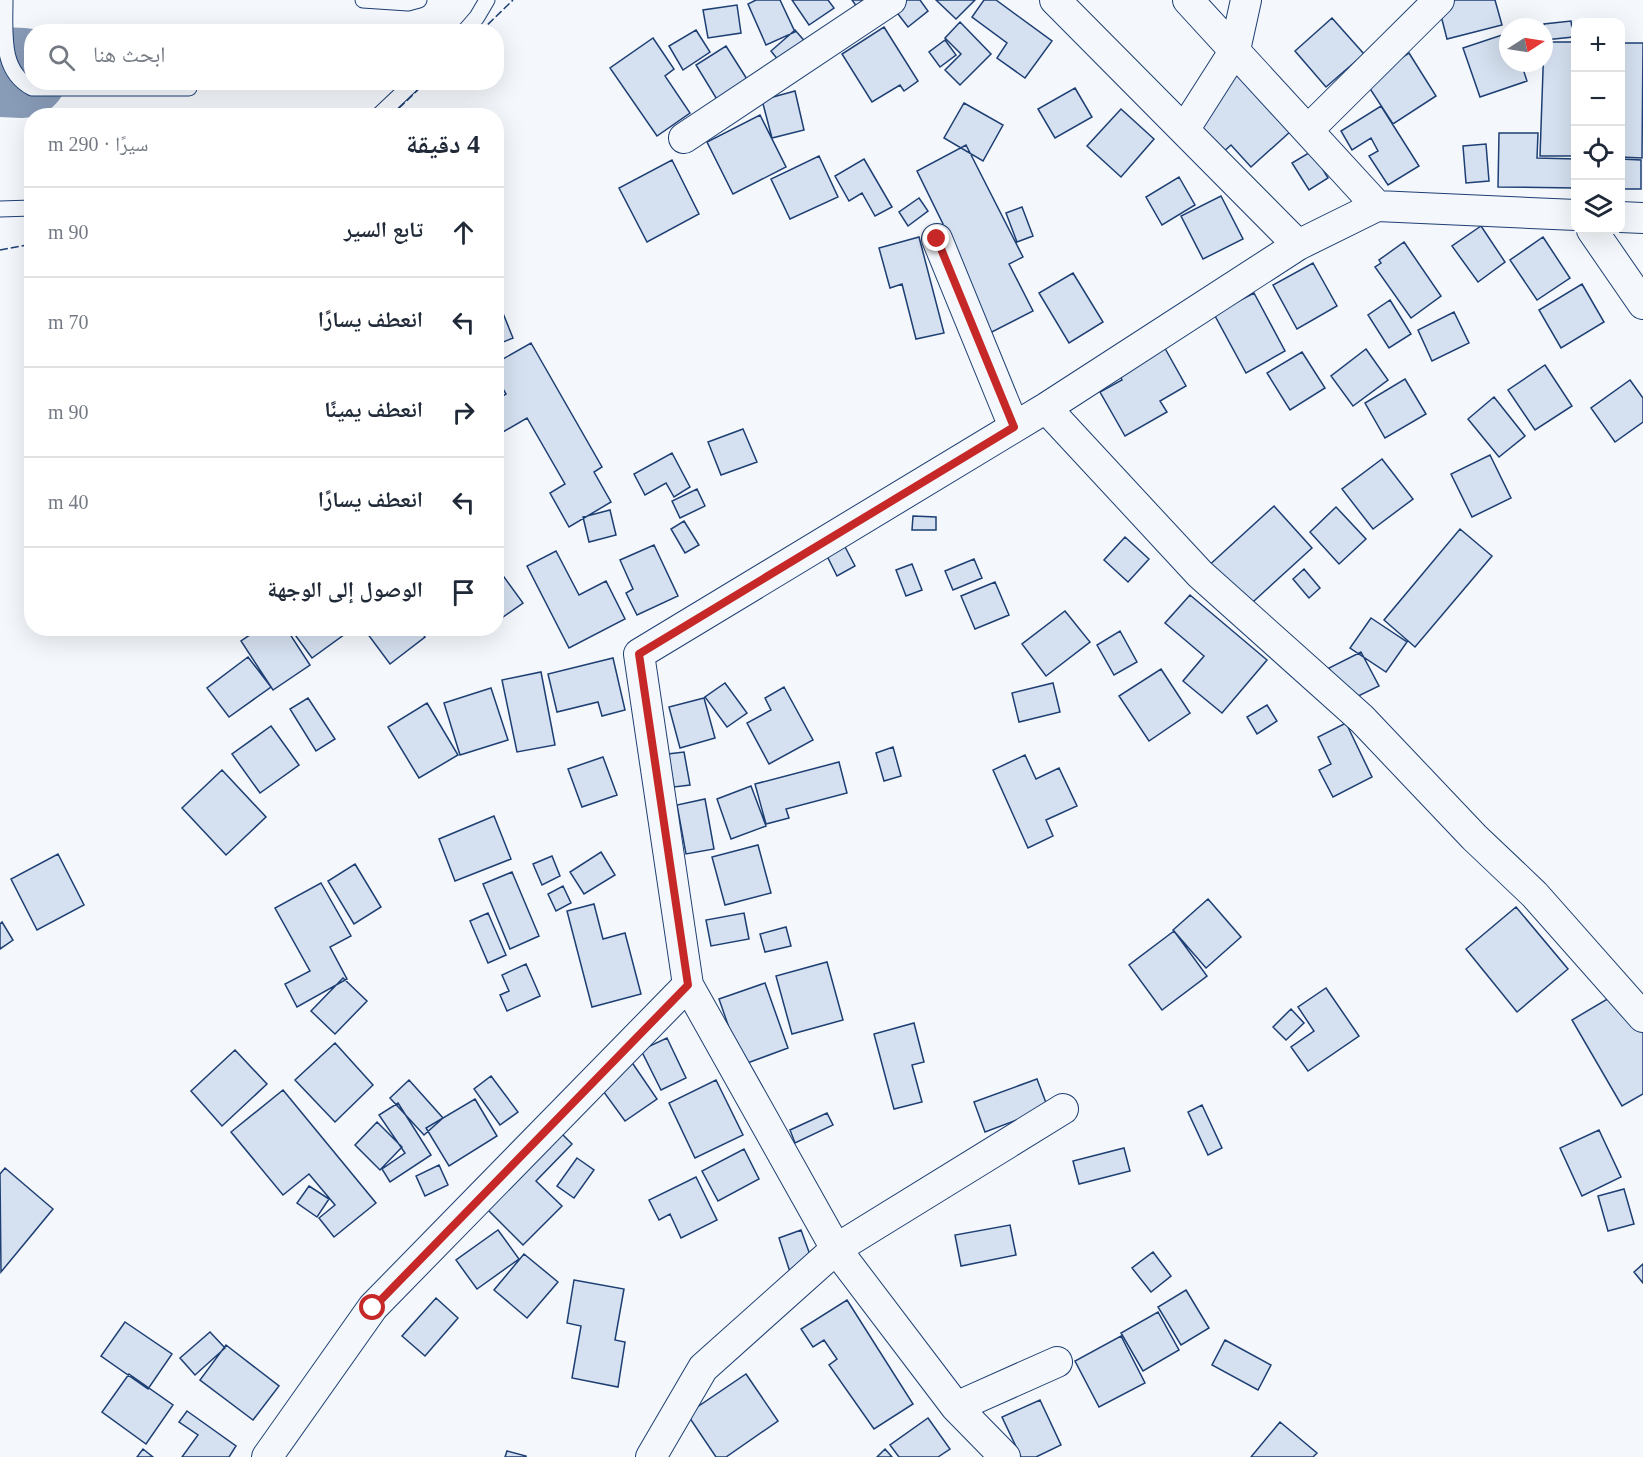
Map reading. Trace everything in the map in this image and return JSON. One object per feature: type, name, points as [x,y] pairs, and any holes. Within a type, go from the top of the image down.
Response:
[{"type":"street","points":[[684,138],[891,0]]},
{"type":"street","points":[[1055,0],[1298,245]]},
{"type":"street","points":[[1188,0],[1377,206]]},
{"type":"street","points":[[1184,130],[1235,50],[1246,0]]},
{"type":"street","points":[[1308,130],[1439,0]]},
{"type":"street","points":[[1005,1457],[956,1407],[836,1249],[688,985],[639,654],[1046,408],[1298,245],[1377,206],[1571,215]]},
{"type":"street","points":[[1625,217],[1643,218]]},
{"type":"street","points":[[1595,234],[1643,304]]},
{"type":"street","points":[[937,239],[1014,427]]},
{"type":"street","points":[[1046,408],[1200,574],[1362,718],[1474,837],[1534,894],[1643,1017]]},
{"type":"street","points":[[267,1457],[373,1308],[688,985]]},
{"type":"street","points":[[651,1457],[703,1368],[836,1249],[1063,1109]]},
{"type":"street","points":[[956,1407],[1058,1362]]},
{"type":"lane","points":[[5,0],[5,60],[20,82],[24,84]]},
{"type":"lane","points":[[363,0],[408,3],[419,0]]},
{"type":"lane","points":[[470,24],[487,0]]},
{"type":"lane","points":[[386,108],[406,90]]},
{"type":"lane","points":[[0,209],[24,208]]},
{"type":"building","points":[[756,0],[780,0],[795,32],[766,45],[748,4]]},
{"type":"building","points":[[792,0],[828,0],[834,8],[809,25]]},
{"type":"building","points":[[852,0],[868,0],[857,7]]},
{"type":"building","points":[[907,0],[920,0],[928,11],[908,27],[895,10]]},
{"type":"building","points":[[936,0],[975,0],[956,19]]},
{"type":"building","points":[[984,0],[996,0],[1052,41],[1025,78],[997,58],[1007,43],[972,17]]},
{"type":"building","points":[[1437,0],[1495,0],[1500,18],[1499,26],[1447,39]]},
{"type":"building","points":[[737,5],[741,33],[708,38],[703,10]]},
{"type":"building","points":[[1332,18],[1364,54],[1326,87],[1295,51]]},
{"type":"building","points":[[1571,21],[1571,37],[1553,39],[1553,23]]},
{"type":"building","points":[[960,22],[991,54],[960,85],[945,70],[961,54],[945,38]]},
{"type":"building","points":[[884,27],[918,81],[904,91],[900,85],[872,102],[842,54]]},
{"type":"building","points":[[696,30],[710,52],[683,70],[669,46]]},
{"type":"building","points":[[795,30],[808,45],[783,66],[771,51]]},
{"type":"building","points":[[1499,36],[1499,72],[1524,72],[1527,81],[1480,97],[1463,48]]},
{"type":"building","points":[[653,38],[674,69],[665,76],[690,113],[657,136],[610,68]]},
{"type":"building","points":[[945,40],[956,55],[940,67],[929,52]]},
{"type":"building","points":[[1553,42],[1571,42],[1571,156],[1540,156],[1543,72],[1553,72]]},
{"type":"building","points":[[1625,43],[1643,43],[1642,158],[1625,157]]},
{"type":"building","points":[[726,46],[752,87],[721,106],[696,65]]},
{"type":"building","points":[[1409,53],[1436,96],[1393,124],[1365,81]]},
{"type":"building","points":[[1235,68],[1291,131],[1251,167],[1231,145],[1221,154],[1195,125]]},
{"type":"building","points":[[1075,88],[1092,117],[1055,138],[1038,109]]},
{"type":"building","points":[[795,91],[804,130],[772,138],[762,100]]},
{"type":"building","points":[[964,103],[1003,125],[983,161],[944,138]]},
{"type":"building","points":[[1381,106],[1419,166],[1388,185],[1369,156],[1378,151],[1371,138],[1352,150],[1341,131]]},
{"type":"building","points":[[1121,109],[1154,139],[1121,177],[1087,146]]},
{"type":"building","points":[[760,115],[786,167],[733,194],[707,142]]},
{"type":"building","points":[[1499,133],[1538,133],[1537,158],[1571,159],[1571,188],[1498,187]]},
{"type":"building","points":[[1486,144],[1489,181],[1466,183],[1463,146]]},
{"type":"building","points":[[966,145],[1023,257],[1009,264],[1033,311],[986,335],[934,229],[943,224],[917,171]]},
{"type":"building","points":[[1312,151],[1328,178],[1309,190],[1292,163]]},
{"type":"building","points":[[819,156],[838,197],[790,219],[771,179]]},
{"type":"building","points":[[864,159],[892,207],[875,216],[862,193],[849,201],[835,176]]},
{"type":"building","points":[[1625,159],[1641,160],[1641,189],[1625,189]]},
{"type":"building","points":[[672,160],[699,214],[647,242],[619,188]]},
{"type":"building","points":[[1179,177],[1195,205],[1162,225],[1146,197]]},
{"type":"building","points":[[1221,196],[1243,239],[1203,259],[1181,216]]},
{"type":"building","points":[[919,198],[928,211],[908,226],[899,212]]},
{"type":"building","points":[[1022,207],[1033,236],[1017,242],[1006,213]]},
{"type":"building","points":[[1481,226],[1505,262],[1478,282],[1452,246]]},
{"type":"building","points":[[919,237],[944,333],[916,339],[902,284],[890,288],[879,248]]},
{"type":"building","points":[[1543,237],[1570,278],[1537,300],[1510,260]]},
{"type":"building","points":[[1404,242],[1441,296],[1411,318],[1375,267],[1381,263],[1379,260]]},
{"type":"building","points":[[1313,263],[1337,306],[1297,329],[1273,285]]},
{"type":"building","points":[[1073,273],[1103,322],[1069,343],[1039,293]]},
{"type":"building","points":[[1582,284],[1604,322],[1561,348],[1539,310]]},
{"type":"building","points":[[1254,293],[1285,351],[1246,373],[1214,314]]},
{"type":"building","points":[[1390,300],[1411,334],[1389,348],[1368,315]]},
{"type":"building","points":[[1454,312],[1469,343],[1432,361],[1418,330]]},
{"type":"building","points":[[504,316],[513,338],[504,342]]},
{"type":"building","points":[[531,343],[602,467],[594,472],[611,502],[569,527],[550,493],[565,484],[527,418],[504,431],[504,395],[506,394],[504,391],[504,358]]},
{"type":"building","points":[[1162,343],[1186,386],[1160,401],[1167,412],[1125,436],[1100,392],[1122,380],[1116,368]]},
{"type":"building","points":[[1366,349],[1388,380],[1353,406],[1331,376]]},
{"type":"building","points":[[1302,352],[1325,388],[1290,410],[1267,373]]},
{"type":"building","points":[[1545,365],[1572,406],[1535,430],[1508,390]]},
{"type":"building","points":[[1405,379],[1426,414],[1385,438],[1365,403]]},
{"type":"building","points":[[1630,380],[1643,398],[1643,422],[1615,442],[1591,408]]},
{"type":"building","points":[[1494,397],[1525,436],[1499,457],[1468,419]]},
{"type":"building","points":[[743,429],[757,462],[721,475],[708,442]]},
{"type":"building","points":[[672,453],[690,487],[674,497],[666,483],[645,495],[634,474]]},
{"type":"building","points":[[1490,455],[1511,498],[1472,517],[1451,474]]},
{"type":"building","points":[[1382,459],[1413,499],[1373,529],[1342,489]]},
{"type":"building","points":[[697,489],[705,506],[680,518],[672,501]]},
{"type":"building","points":[[1274,506],[1312,548],[1243,611],[1205,569]]},
{"type":"building","points":[[1336,507],[1366,539],[1339,564],[1310,532]]},
{"type":"building","points":[[610,510],[616,535],[589,542],[583,517]]},
{"type":"building","points":[[913,516],[936,517],[936,530],[912,530]]},
{"type":"building","points":[[684,521],[699,545],[685,553],[671,529]]},
{"type":"building","points":[[1460,529],[1492,556],[1415,647],[1384,620]]},
{"type":"building","points":[[1125,537],[1149,559],[1128,582],[1104,560]]},
{"type":"building","points":[[843,543],[855,566],[837,576],[825,552]]},
{"type":"building","points":[[654,545],[678,596],[637,615],[626,593],[633,589],[620,560]]},
{"type":"building","points":[[556,551],[579,595],[606,581],[625,619],[569,648],[527,566]]},
{"type":"building","points":[[974,559],[982,578],[953,590],[945,571]]},
{"type":"building","points":[[912,564],[922,590],[906,596],[896,570]]},
{"type":"building","points":[[1304,569],[1320,588],[1309,598],[1293,579]]},
{"type":"building","points":[[504,577],[523,603],[504,616]]},
{"type":"building","points":[[995,582],[1009,615],[975,629],[961,596]]},
{"type":"building","points":[[1190,595],[1267,660],[1222,713],[1183,681],[1204,656],[1165,623]]},
{"type":"building","points":[[1065,611],[1090,642],[1046,676],[1022,644]]},
{"type":"building","points":[[1371,618],[1407,642],[1386,672],[1350,648]]},
{"type":"building","points":[[1120,631],[1137,662],[1114,675],[1097,645]]},
{"type":"building","points":[[248,636],[291,636],[310,665],[273,690],[241,641]]},
{"type":"building","points":[[296,636],[342,636],[312,658]]},
{"type":"building","points":[[369,636],[424,636],[425,637],[390,664]]},
{"type":"building","points":[[1361,652],[1379,686],[1346,702],[1329,668]]},
{"type":"building","points":[[248,657],[271,687],[229,717],[207,688]]},
{"type":"building","points":[[613,658],[625,710],[602,716],[598,702],[557,712],[548,674]]},
{"type":"building","points":[[1161,669],[1190,713],[1149,741],[1119,696]]},
{"type":"building","points":[[541,672],[555,745],[517,752],[502,680]]},
{"type":"building","points":[[725,683],[747,713],[727,727],[705,697]]},
{"type":"building","points":[[1053,683],[1060,712],[1019,722],[1012,693]]},
{"type":"building","points":[[784,687],[813,740],[769,764],[747,723],[771,710],[765,698]]},
{"type":"building","points":[[491,688],[508,740],[460,755],[444,703]]},
{"type":"building","points":[[308,698],[335,739],[316,751],[290,709]]},
{"type":"building","points":[[704,698],[715,738],[680,748],[669,707]]},
{"type":"building","points":[[427,703],[458,755],[419,778],[388,727]]},
{"type":"building","points":[[1267,705],[1277,721],[1257,734],[1247,717]]},
{"type":"building","points":[[1346,723],[1372,777],[1333,797],[1319,770],[1331,764],[1318,737]]},
{"type":"building","points":[[271,726],[299,765],[260,793],[232,754]]},
{"type":"building","points":[[893,747],[901,776],[884,781],[876,753]]},
{"type":"building","points":[[684,752],[690,785],[674,787],[668,754]]},
{"type":"building","points":[[1025,755],[1036,779],[1059,768],[1077,806],[1046,820],[1053,836],[1028,848],[993,770]]},
{"type":"building","points":[[603,757],[617,795],[582,807],[568,769]]},
{"type":"building","points":[[839,762],[847,793],[786,809],[789,818],[766,824],[755,784]]},
{"type":"building","points":[[222,770],[266,817],[226,855],[182,808]]},
{"type":"building","points":[[751,786],[766,826],[731,839],[717,799]]},
{"type":"building","points":[[705,799],[714,849],[686,854],[677,805]]},
{"type":"building","points":[[494,816],[511,859],[455,881],[439,839]]},
{"type":"building","points":[[758,845],[771,893],[725,905],[712,857]]},
{"type":"building","points":[[601,852],[615,875],[584,894],[570,872]]},
{"type":"building","points":[[58,854],[84,905],[37,930],[11,879]]},
{"type":"building","points":[[552,856],[560,876],[542,885],[533,864]]},
{"type":"building","points":[[355,864],[381,907],[354,924],[328,881]]},
{"type":"building","points":[[512,872],[539,936],[510,949],[483,884]]},
{"type":"building","points":[[321,883],[351,936],[330,947],[347,979],[297,1007],[285,984],[310,971],[275,908]]},
{"type":"building","points":[[563,886],[571,903],[556,911],[548,894]]},
{"type":"building","points":[[1208,899],[1241,937],[1206,968],[1173,930]]},
{"type":"building","points":[[594,904],[603,939],[625,933],[641,994],[592,1007],[567,911]]},
{"type":"building","points":[[1516,907],[1568,969],[1517,1012],[1466,949]]},
{"type":"building","points":[[488,913],[506,955],[488,963],[470,921]]},
{"type":"building","points":[[744,913],[749,939],[711,946],[706,920]]},
{"type":"building","points":[[2,922],[13,940],[0,949],[0,924]]},
{"type":"building","points":[[786,927],[791,946],[765,952],[760,934]]},
{"type":"building","points":[[1174,931],[1207,976],[1162,1010],[1129,965]]},
{"type":"building","points":[[827,962],[843,1020],[792,1034],[776,976]]},
{"type":"building","points":[[526,964],[540,996],[507,1011],[500,995],[509,991],[502,975]]},
{"type":"building","points":[[343,978],[367,1001],[335,1034],[311,1011]]},
{"type":"building","points":[[765,983],[788,1048],[742,1065],[719,999]]},
{"type":"building","points":[[1631,985],[1643,1006],[1643,1094],[1622,1106],[1572,1020]]},
{"type":"building","points":[[1326,988],[1359,1036],[1308,1071],[1291,1047],[1314,1031],[1298,1007]]},
{"type":"building","points":[[1291,1009],[1304,1023],[1286,1040],[1273,1027]]},
{"type":"building","points":[[914,1023],[924,1062],[912,1065],[922,1102],[894,1109],[874,1034]]},
{"type":"building","points":[[667,1038],[686,1078],[661,1090],[641,1050]]},
{"type":"building","points":[[335,1043],[373,1085],[335,1122],[295,1080]]},
{"type":"building","points":[[235,1050],[267,1084],[222,1126],[191,1091]]},
{"type":"building","points":[[631,1061],[657,1099],[625,1121],[598,1084]]},
{"type":"building","points":[[491,1076],[518,1112],[500,1125],[474,1089]]},
{"type":"building","points":[[1037,1079],[1048,1108],[985,1132],[974,1102]]},
{"type":"building","points":[[409,1080],[443,1118],[424,1135],[390,1098]]},
{"type":"building","points":[[716,1080],[743,1135],[695,1158],[669,1103]]},
{"type":"building","points":[[283,1090],[376,1203],[334,1237],[319,1218],[335,1205],[309,1174],[283,1195],[231,1132]]},
{"type":"building","points":[[475,1099],[497,1136],[449,1166],[426,1128]]},
{"type":"building","points":[[398,1103],[431,1155],[390,1182],[382,1169],[405,1153],[379,1115]]},
{"type":"building","points":[[1202,1105],[1222,1148],[1208,1155],[1188,1112]]},
{"type":"building","points":[[827,1113],[833,1125],[795,1143],[790,1130]]},
{"type":"building","points":[[377,1122],[402,1147],[380,1170],[355,1145]]},
{"type":"building","points":[[556,1128],[572,1144],[536,1181],[562,1206],[523,1245],[480,1202]]},
{"type":"building","points":[[1599,1130],[1621,1177],[1582,1196],[1560,1148]]},
{"type":"building","points":[[1124,1148],[1130,1171],[1079,1184],[1073,1161]]},
{"type":"building","points":[[744,1149],[759,1179],[718,1201],[702,1171]]},
{"type":"building","points":[[577,1158],[594,1170],[574,1198],[557,1186]]},
{"type":"building","points":[[439,1165],[448,1185],[425,1196],[416,1176]]},
{"type":"building","points":[[5,1168],[53,1209],[1,1272],[0,1174]]},
{"type":"building","points":[[696,1177],[717,1220],[681,1238],[670,1214],[659,1220],[649,1200]]},
{"type":"building","points":[[309,1186],[329,1199],[317,1217],[297,1203]]},
{"type":"building","points":[[1624,1189],[1634,1224],[1608,1231],[1598,1196]]},
{"type":"building","points":[[1010,1225],[1016,1255],[961,1266],[955,1235]]},
{"type":"building","points":[[498,1230],[519,1259],[477,1289],[456,1260]]},
{"type":"building","points":[[801,1230],[813,1263],[790,1272],[779,1238]]},
{"type":"building","points":[[1153,1252],[1171,1276],[1151,1292],[1132,1268]]},
{"type":"building","points":[[524,1254],[558,1282],[527,1318],[494,1290]]},
{"type":"building","points":[[1643,1264],[1643,1283],[1634,1272]]},
{"type":"building","points":[[574,1280],[624,1289],[615,1340],[625,1342],[618,1387],[572,1378],[581,1326],[567,1323]]},
{"type":"building","points":[[1186,1290],[1209,1328],[1181,1345],[1158,1307]]},
{"type":"building","points":[[436,1298],[458,1318],[425,1356],[402,1336]]},
{"type":"building","points":[[847,1300],[913,1404],[874,1429],[829,1365],[837,1359],[824,1340],[813,1347],[801,1329]]},
{"type":"building","points":[[1158,1312],[1179,1350],[1143,1371],[1121,1333]]},
{"type":"building","points":[[125,1322],[172,1354],[148,1389],[101,1356]]},
{"type":"building","points":[[210,1332],[225,1348],[195,1375],[180,1358]]},
{"type":"building","points":[[1121,1336],[1145,1383],[1099,1407],[1075,1361]]},
{"type":"building","points":[[1225,1340],[1271,1365],[1258,1390],[1212,1365]]},
{"type":"building","points":[[226,1345],[279,1386],[253,1420],[200,1380]]},
{"type":"building","points":[[129,1374],[173,1405],[146,1444],[102,1412]]},
{"type":"building","points":[[746,1374],[778,1421],[726,1457],[716,1457],[687,1414]]},
{"type":"building","points":[[1040,1400],[1061,1445],[1036,1457],[1021,1457],[1002,1417]]},
{"type":"building","points":[[187,1411],[236,1446],[229,1457],[182,1457],[198,1435],[179,1422]]},
{"type":"building","points":[[928,1418],[950,1449],[938,1457],[899,1457],[890,1445]]},
{"type":"building","points":[[1280,1422],[1317,1453],[1313,1457],[1251,1457]]},
{"type":"building","points":[[143,1449],[153,1457],[137,1457]]},
{"type":"building","points":[[885,1449],[892,1457],[877,1457]]},
{"type":"building","points":[[507,1451],[526,1456],[526,1457],[505,1457]]},
{"type":"taxiway","points":[[0,72],[23,73]]},
{"type":"fence","points":[[488,24],[513,0]]},
{"type":"fence","points":[[399,108],[418,90]]},
{"type":"fence","points":[[0,250],[24,246]]},
{"type":"route","points":[[373,1308],[688,985],[639,654],[1014,427],[937,239]]}]
